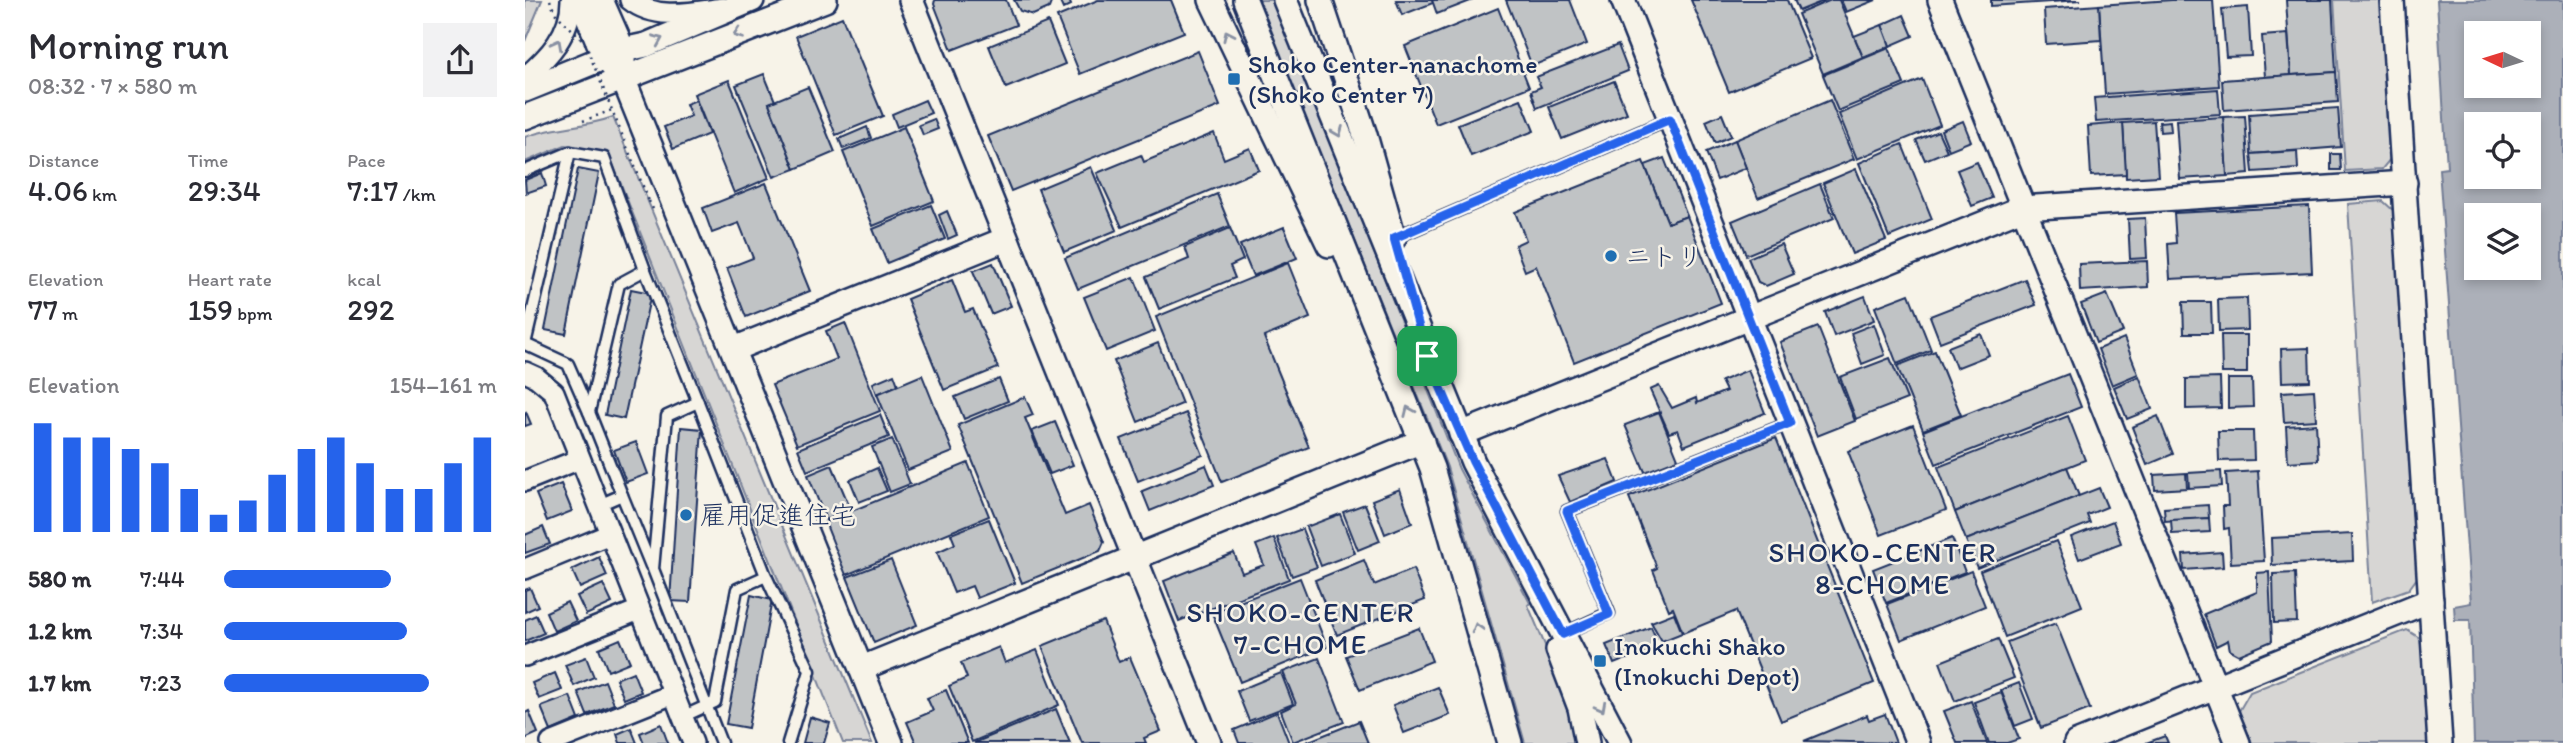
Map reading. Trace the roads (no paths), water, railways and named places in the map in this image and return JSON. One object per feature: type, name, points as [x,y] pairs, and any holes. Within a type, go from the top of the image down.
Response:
[{"type":"street","points":[[525,77],[550,57],[565,29],[571,0]]},
{"type":"street","points":[[581,0],[614,54]]},
{"type":"street","points":[[601,0],[614,54],[623,78],[891,743]]},
{"type":"street","points":[[630,0],[641,8],[672,14],[744,3]]},
{"type":"street","points":[[525,117],[825,0]]},
{"type":"street","points":[[911,0],[1209,743]]},
{"type":"street","points":[[1211,0],[1397,382]]},
{"type":"street","points":[[1245,0],[1422,441],[1510,743]]},
{"type":"street","points":[[1285,0],[1427,356],[1461,434],[1526,565],[1620,743]]},
{"type":"street","points":[[1320,0],[1365,135],[1427,356]]},
{"type":"street","points":[[1623,0],[1918,743]]},
{"type":"street","points":[[1940,0],[2238,743]]},
{"type":"street","points":[[2392,0],[2440,743]]},
{"type":"street","points":[[525,90],[614,54],[646,45],[744,3]]},
{"type":"street","points":[[1461,434],[2022,208],[2405,183]]},
{"type":"street","points":[[734,349],[1006,239]]},
{"type":"street","points":[[529,379],[554,392],[693,743]]},
{"type":"street","points":[[862,668],[1422,441]]},
{"type":"street","points":[[525,481],[580,459]]},
{"type":"street","points":[[525,569],[610,534]]},
{"type":"street","points":[[1526,565],[1580,708],[1587,743]]},
{"type":"street","points":[[2076,743],[2431,600]]},
{"type":"street","points":[[525,656],[639,610]]},
{"type":"street","points":[[551,743],[595,735],[673,694]]},
{"type":"lane","points":[[1394,238],[1670,119]]},
{"type":"lane","points":[[525,172],[570,152],[604,159],[766,576],[810,671],[788,743]]},
{"type":"lane","points":[[570,152],[525,344],[568,364],[721,743]]},
{"type":"lane","points":[[589,412],[619,284],[645,270]]},
{"type":"lane","points":[[653,569],[667,416],[698,402]]},
{"type":"lane","points":[[1563,634],[1609,614],[1567,511],[1790,423]]},
{"type":"lane","points":[[599,505],[622,495]]},
{"type":"lane","points":[[682,717],[715,702],[737,589],[766,576]]},
{"type":"place","name":"Shoko Center-nanachome (Shoko Center 7)","points":[[1234,79]]},
{"type":"place","name":"ニトリ","points":[[1611,256]]},
{"type":"place","name":"雇用促進住宅","points":[[686,515]]},
{"type":"place","name":"Inokuchi Shako (Inokuchi Depot)","points":[[1600,661]]},
{"type":"district","name":"SHOKO-CENTER 8-CHOME","points":[[1883,568]]},
{"type":"district","name":"SHOKO-CENTER 7-CHOME","points":[[1301,628]]}]
